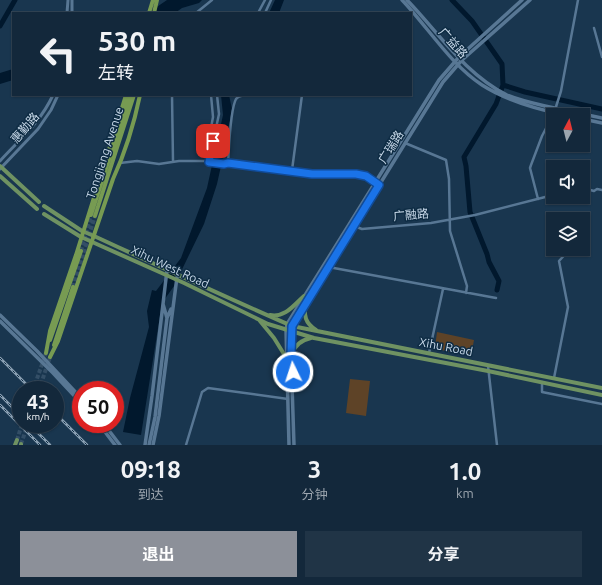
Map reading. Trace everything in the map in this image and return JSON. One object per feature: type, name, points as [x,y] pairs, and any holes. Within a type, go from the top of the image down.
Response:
[{"type":"highway","points":[[150,12],[155,2]]},
{"type":"highway","points":[[154,12],[155,2]]},
{"type":"highway","points":[[81,251],[46,353],[50,331],[126,96]]},
{"type":"highway","name":"Tongjiang Avenue","points":[[130,96],[93,216],[134,96]]},
{"type":"highway","points":[[73,286],[50,357],[58,341],[113,179],[130,134],[140,96]]},
{"type":"main road","name":"广益路","points":[[402,0],[410,6],[480,78],[495,90]]},
{"type":"main road","name":"广益路","points":[[407,0],[410,6],[455,61],[481,84],[495,90]]},
{"type":"main road","name":"广瑞路","points":[[294,445],[291,354],[292,326],[354,226],[377,184],[439,80],[459,57],[522,0]]},
{"type":"main road","name":"广瑞路","points":[[290,445],[286,359],[287,324],[443,82],[462,60],[530,0]]},
{"type":"main road","points":[[495,90],[526,106],[546,111]]},
{"type":"main road","points":[[507,97],[556,108]]},
{"type":"main road","points":[[590,115],[602,118]]},
{"type":"main road","points":[[590,120],[602,123]]},
{"type":"main road","points":[[1,167],[39,202]]},
{"type":"main road","points":[[0,176],[37,209]]},
{"type":"main road","name":"Xihu West Road","points":[[44,206],[94,236],[287,324]]},
{"type":"main road","name":"Xihu West Road","points":[[44,214],[81,237],[184,283],[258,319],[291,331]]},
{"type":"main road","points":[[145,445],[166,269]]},
{"type":"main road","points":[[153,445],[160,416],[177,274]]},
{"type":"main road","points":[[264,314],[275,316],[284,314],[304,296]]},
{"type":"main road","points":[[305,303],[304,314],[306,322],[318,332]]},
{"type":"main road","points":[[163,304],[167,318]]},
{"type":"main road","points":[[149,445],[155,417],[167,318],[173,305]]},
{"type":"main road","points":[[0,315],[72,389]]},
{"type":"main road","points":[[258,319],[274,338],[286,359]]},
{"type":"main road","points":[[0,321],[36,352]]},
{"type":"main road","name":"Xihu Road","points":[[287,324],[318,332],[602,388]]},
{"type":"main road","name":"Xihu Road","points":[[291,331],[314,338],[488,371],[602,395]]},
{"type":"main road","points":[[291,354],[300,342],[314,338]]},
{"type":"main road","points":[[55,372],[72,392]]},
{"type":"main road","points":[[106,433],[115,445]]},
{"type":"main road","points":[[111,433],[120,445]]},
{"type":"main road","points":[[15,445],[17,440]]},
{"type":"street","points":[[68,0],[68,12]]},
{"type":"street","points":[[72,0],[72,12]]},
{"type":"street","points":[[197,12],[212,0]]},
{"type":"street","points":[[259,12],[265,0]]},
{"type":"street","points":[[265,12],[271,0]]},
{"type":"street","points":[[556,108],[561,91],[578,0]]},
{"type":"street","points":[[407,12],[410,6]]},
{"type":"street","points":[[594,28],[602,57]]},
{"type":"street","name":"惠勤路","points":[[0,161],[32,128],[47,108],[53,96]]},
{"type":"street","name":"惠勤路","points":[[1,167],[38,129],[51,110],[58,96]]},
{"type":"street","points":[[172,96],[173,161]]},
{"type":"street","points":[[212,96],[213,117],[209,139],[213,141]]},
{"type":"street","points":[[209,162],[219,114],[217,96]]},
{"type":"street","points":[[226,163],[236,99],[239,96]]},
{"type":"street","points":[[292,170],[302,96]]},
{"type":"street","points":[[546,128],[530,168],[538,199],[546,197]]},
{"type":"street","points":[[405,143],[446,160],[450,179],[450,231],[467,286],[466,293]]},
{"type":"street","points":[[120,163],[136,161],[159,164],[173,161],[226,163],[292,170],[312,174],[356,174],[366,176],[377,184]]},
{"type":"street","points":[[590,190],[602,190]]},
{"type":"street","name":"广融路","points":[[354,226],[362,229],[432,223],[475,215],[538,199]]},
{"type":"street","points":[[554,378],[568,307],[559,261],[564,256]]},
{"type":"street","points":[[324,266],[496,298]]},
{"type":"street","points":[[429,353],[443,289]]},
{"type":"street","points":[[488,366],[497,445]]},
{"type":"street","points":[[542,382],[542,392],[602,404]]},
{"type":"street","points":[[186,445],[204,389],[208,388],[288,399]]},
{"type":"shaded area","points":[[437,332],[474,340],[471,356],[436,349]]},
{"type":"shaded area","points":[[350,379],[370,381],[366,416],[346,413]]},
{"type":"water","points":[[167,0],[202,0],[199,3],[182,8],[176,12],[149,12]]},
{"type":"water","points":[[275,0],[284,0],[279,12],[269,12]]},
{"type":"water","points":[[12,69],[12,80],[0,84],[0,73]]},
{"type":"water","points":[[221,96],[229,96],[232,109],[217,184],[204,224],[174,286],[162,303],[141,435],[124,432],[130,398],[149,327],[147,311],[152,290],[156,291],[181,258],[207,188],[223,115]]},
{"type":"waterway","points":[[0,26],[15,0]]},
{"type":"waterway","points":[[452,0],[472,21],[502,64],[503,85],[496,104],[464,157],[470,212],[489,262],[499,281],[497,290]]},
{"type":"waterway","points":[[503,85],[525,92],[602,109]]},
{"type":"tunnel","points":[[81,251],[91,215]]},
{"type":"tunnel","points":[[73,287],[95,216]]},
{"type":"tunnel","points":[[36,381],[46,353]]},
{"type":"tunnel","points":[[42,381],[50,357]]},
{"type":"tunnel","points":[[17,440],[19,433]]},
{"type":"tunnel","points":[[21,444],[25,433]]},
{"type":"railway","points":[[0,358],[23,381]]},
{"type":"railway","points":[[0,395],[12,407]]},
{"type":"railway","points":[[0,405],[40,445]]},
{"type":"railway","points":[[64,422],[87,445]]},
{"type":"railway","points":[[38,433],[50,445]]},
{"type":"route","points":[[213,141],[209,162],[292,170],[312,174],[356,174],[366,176],[379,185],[292,326],[291,354],[293,372]]}]
